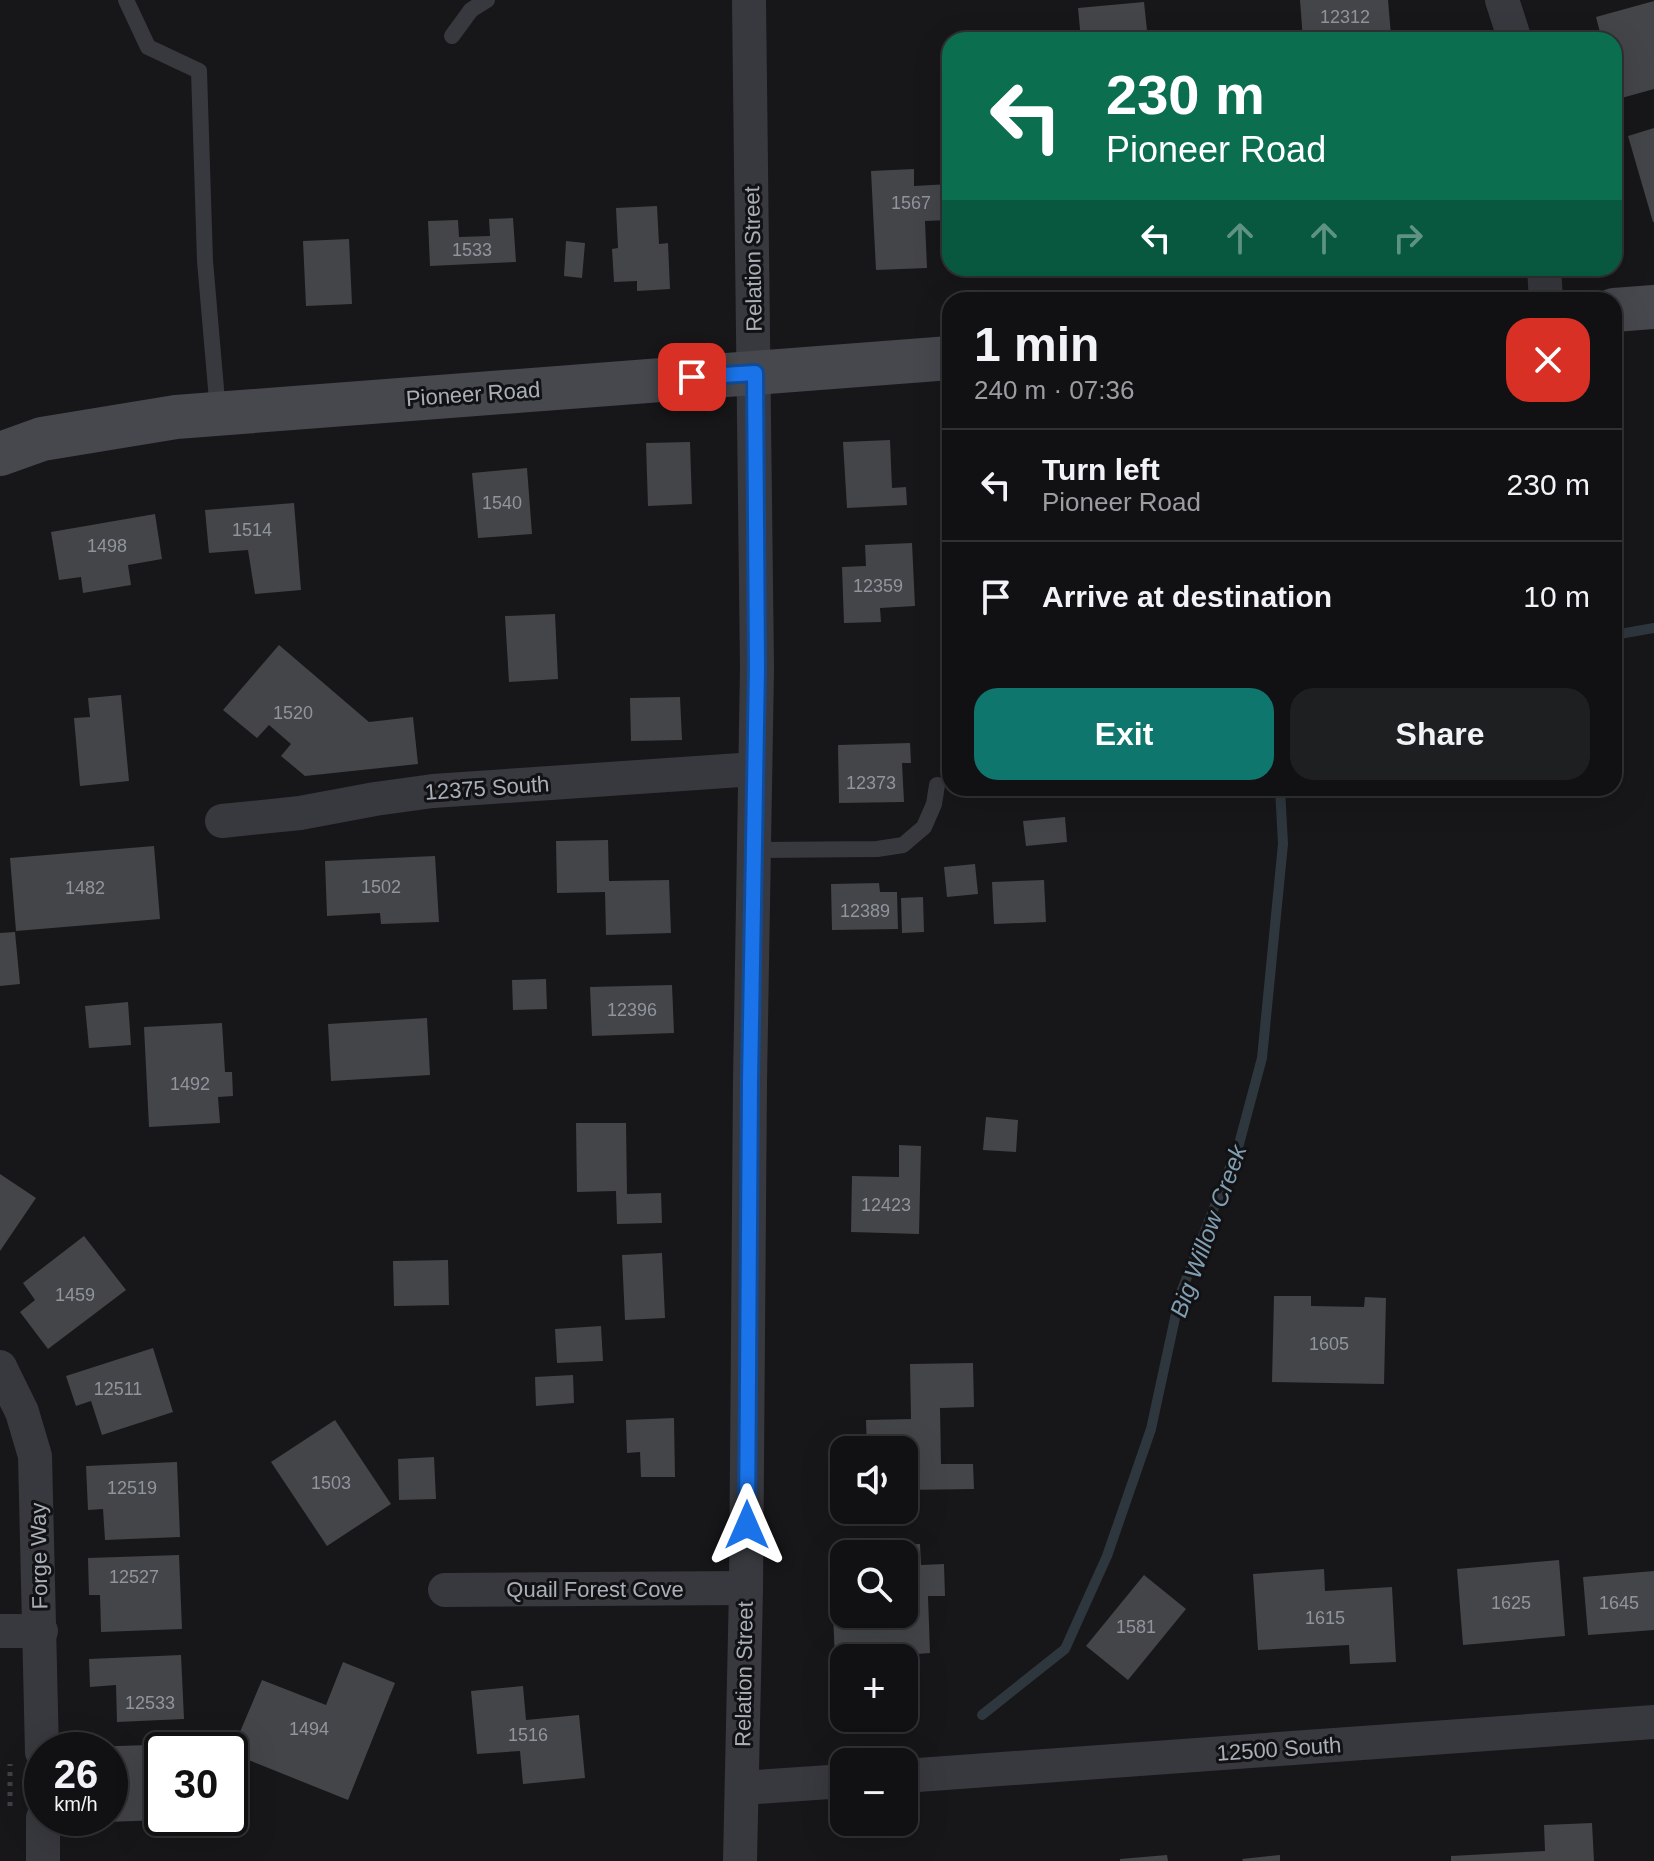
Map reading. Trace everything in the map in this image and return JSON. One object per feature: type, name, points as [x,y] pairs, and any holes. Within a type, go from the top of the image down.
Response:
[{"type":"street","name":"Relation Street","points":[[740,1861],[757,668],[749,0]]},
{"type":"street","points":[[1502,0],[1512,32]]},
{"type":"street","points":[[1622,309],[1654,307]]},
{"type":"street","name":"Pioneer Road","points":[[0,454],[42,439],[176,417],[942,359]]},
{"type":"street","name":"12375 South","points":[[222,821],[300,813],[433,791],[755,769]]},
{"type":"street","name":"Forge Way","points":[[0,1367],[22,1412],[35,1456],[42,1732]]},
{"type":"street","name":"Quail Forest Cove","points":[[445,1590],[746,1588]]},
{"type":"street","points":[[0,1631],[41,1631]]},
{"type":"street","name":"12500 South","points":[[918,1775],[1654,1722]]},
{"type":"street","points":[[742,1788],[830,1782]]},
{"type":"street","points":[[43,1836],[43,1861]]},
{"type":"lane","points":[[126,0],[148,47],[199,71],[205,261],[219,414]]},
{"type":"lane","points":[[452,36],[471,10],[487,0]]},
{"type":"lane","points":[[754,850],[877,849],[903,845],[924,827],[934,804],[937,785]]},
{"type":"building","points":[[1300,0],[1388,0],[1391,32],[1302,32]]},
{"type":"building","points":[[1654,1],[1654,89],[1622,98],[1622,32],[1600,32],[1596,17]]},
{"type":"building","points":[[1144,2],[1147,32],[1080,32],[1078,8]]},
{"type":"building","points":[[1654,128],[1654,222],[1653,222],[1628,136]]},
{"type":"building","points":[[914,169],[914,186],[942,184],[942,220],[925,221],[927,268],[876,270],[871,171]]},
{"type":"building","points":[[657,206],[659,244],[668,243],[670,289],[637,291],[637,281],[614,282],[612,249],[618,248],[616,208]]},
{"type":"building","points":[[513,218],[516,262],[430,266],[428,221],[458,220],[459,237],[490,236],[489,219]]},
{"type":"building","points":[[349,239],[352,304],[306,306],[303,241]]},
{"type":"building","points":[[566,241],[585,243],[582,278],[564,276]]},
{"type":"building","points":[[890,440],[892,488],[906,487],[907,505],[847,508],[843,442]]},
{"type":"building","points":[[690,442],[692,504],[648,506],[646,443]]},
{"type":"building","points":[[527,468],[532,534],[478,538],[472,473]]},
{"type":"building","points":[[294,503],[301,590],[255,594],[248,550],[209,553],[205,510]]},
{"type":"building","points":[[155,514],[162,559],[128,565],[131,585],[83,593],[81,577],[59,580],[51,532]]},
{"type":"building","points":[[912,543],[915,606],[880,608],[881,622],[844,623],[842,567],[866,566],[865,545]]},
{"type":"building","points":[[555,614],[558,679],[509,682],[505,616]]},
{"type":"building","points":[[279,645],[369,722],[413,717],[418,764],[305,776],[281,756],[291,744],[269,725],[257,738],[223,710]]},
{"type":"building","points":[[121,695],[129,781],[80,786],[74,718],[90,717],[88,698]]},
{"type":"building","points":[[680,697],[682,740],[631,741],[630,698]]},
{"type":"building","points":[[910,743],[911,763],[902,763],[904,802],[839,803],[838,745]]},
{"type":"building","points":[[1065,817],[1067,842],[1026,846],[1023,821]]},
{"type":"building","points":[[608,840],[609,881],[669,880],[671,933],[606,935],[605,892],[557,893],[556,841]]},
{"type":"building","points":[[154,846],[160,919],[16,931],[10,858]]},
{"type":"building","points":[[435,856],[439,922],[381,924],[380,913],[327,916],[325,861]]},
{"type":"building","points":[[975,864],[978,894],[947,897],[944,867]]},
{"type":"building","points":[[1044,880],[1046,922],[994,924],[992,882]]},
{"type":"building","points":[[879,883],[880,892],[897,892],[898,929],[832,930],[831,884]]},
{"type":"building","points":[[923,897],[924,932],[902,933],[901,898]]},
{"type":"building","points":[[15,932],[20,984],[0,986],[0,933]]},
{"type":"building","points":[[546,979],[547,1009],[513,1010],[512,980]]},
{"type":"building","points":[[672,985],[674,1033],[592,1036],[590,987]]},
{"type":"building","points":[[128,1002],[131,1045],[89,1048],[85,1006]]},
{"type":"building","points":[[427,1018],[430,1075],[331,1081],[328,1024]]},
{"type":"building","points":[[222,1023],[225,1072],[232,1072],[233,1096],[218,1097],[220,1123],[149,1127],[144,1027]]},
{"type":"building","points":[[986,1117],[1018,1120],[1016,1152],[983,1150]]},
{"type":"building","points":[[576,1123],[626,1123],[627,1194],[661,1193],[662,1223],[617,1224],[616,1191],[577,1192]]},
{"type":"building","points":[[899,1145],[921,1146],[919,1234],[851,1232],[852,1176],[899,1177]]},
{"type":"building","points":[[0,1174],[36,1198],[0,1251]]},
{"type":"building","points":[[84,1236],[126,1290],[48,1349],[20,1312],[35,1300],[23,1283]]},
{"type":"building","points":[[662,1253],[665,1318],[625,1320],[622,1255]]},
{"type":"building","points":[[448,1260],[449,1305],[394,1306],[393,1261]]},
{"type":"building","points":[[1274,1296],[1311,1296],[1311,1306],[1364,1307],[1365,1297],[1386,1298],[1384,1384],[1272,1382]]},
{"type":"building","points":[[601,1326],[603,1361],[557,1363],[555,1329]]},
{"type":"building","points":[[153,1348],[173,1412],[102,1435],[91,1401],[76,1406],[66,1376]]},
{"type":"building","points":[[973,1363],[974,1407],[940,1408],[941,1464],[973,1464],[974,1489],[918,1490],[918,1436],[867,1436],[866,1420],[911,1419],[910,1364]]},
{"type":"building","points":[[573,1375],[574,1403],[536,1406],[535,1377]]},
{"type":"building","points":[[674,1418],[675,1477],[641,1477],[640,1452],[627,1453],[626,1420]]},
{"type":"building","points":[[335,1420],[391,1504],[327,1546],[271,1462]]},
{"type":"building","points":[[434,1457],[436,1499],[399,1500],[398,1459]]},
{"type":"building","points":[[177,1462],[180,1537],[105,1540],[103,1509],[88,1510],[86,1466]]},
{"type":"building","points":[[918,1544],[921,1565],[944,1564],[945,1596],[928,1596],[930,1653],[918,1654],[918,1644],[834,1644],[834,1628],[918,1628]]},
{"type":"building","points":[[179,1555],[182,1629],[101,1632],[100,1595],[89,1595],[88,1558]]},
{"type":"building","points":[[1559,1560],[1565,1636],[1463,1645],[1457,1569]]},
{"type":"building","points":[[1324,1569],[1325,1591],[1392,1587],[1396,1662],[1350,1664],[1349,1645],[1258,1650],[1253,1574]]},
{"type":"building","points":[[1654,1571],[1654,1630],[1588,1635],[1583,1577]]},
{"type":"building","points":[[1144,1575],[1186,1609],[1128,1680],[1086,1646]]},
{"type":"building","points":[[181,1655],[184,1719],[117,1722],[116,1685],[90,1687],[89,1659]]},
{"type":"building","points":[[343,1662],[395,1683],[348,1800],[248,1760],[248,1732],[240,1732],[262,1680],[326,1705]]},
{"type":"building","points":[[523,1686],[526,1720],[579,1715],[585,1778],[523,1784],[520,1751],[477,1754],[471,1691]]},
{"type":"building","points":[[144,1745],[144,1821],[128,1821],[128,1746]]},
{"type":"building","points":[[1592,1823],[1594,1861],[1451,1861],[1451,1856],[1545,1851],[1544,1825]]},
{"type":"building","points":[[1167,1855],[1168,1861],[1120,1861],[1120,1859]]},
{"type":"building","points":[[1280,1855],[1280,1861],[1242,1859]]},
{"type":"waterway","name":"Big Willow Creek","points":[[1622,634],[1654,628]]},
{"type":"waterway","name":"Big Willow Creek","points":[[982,1715],[1065,1649],[1107,1556],[1151,1429],[1180,1295],[1239,1144],[1262,1058],[1283,844],[1280,796]]},
{"type":"route","points":[[692,377],[755,373],[757,668],[747,1525]]}]
